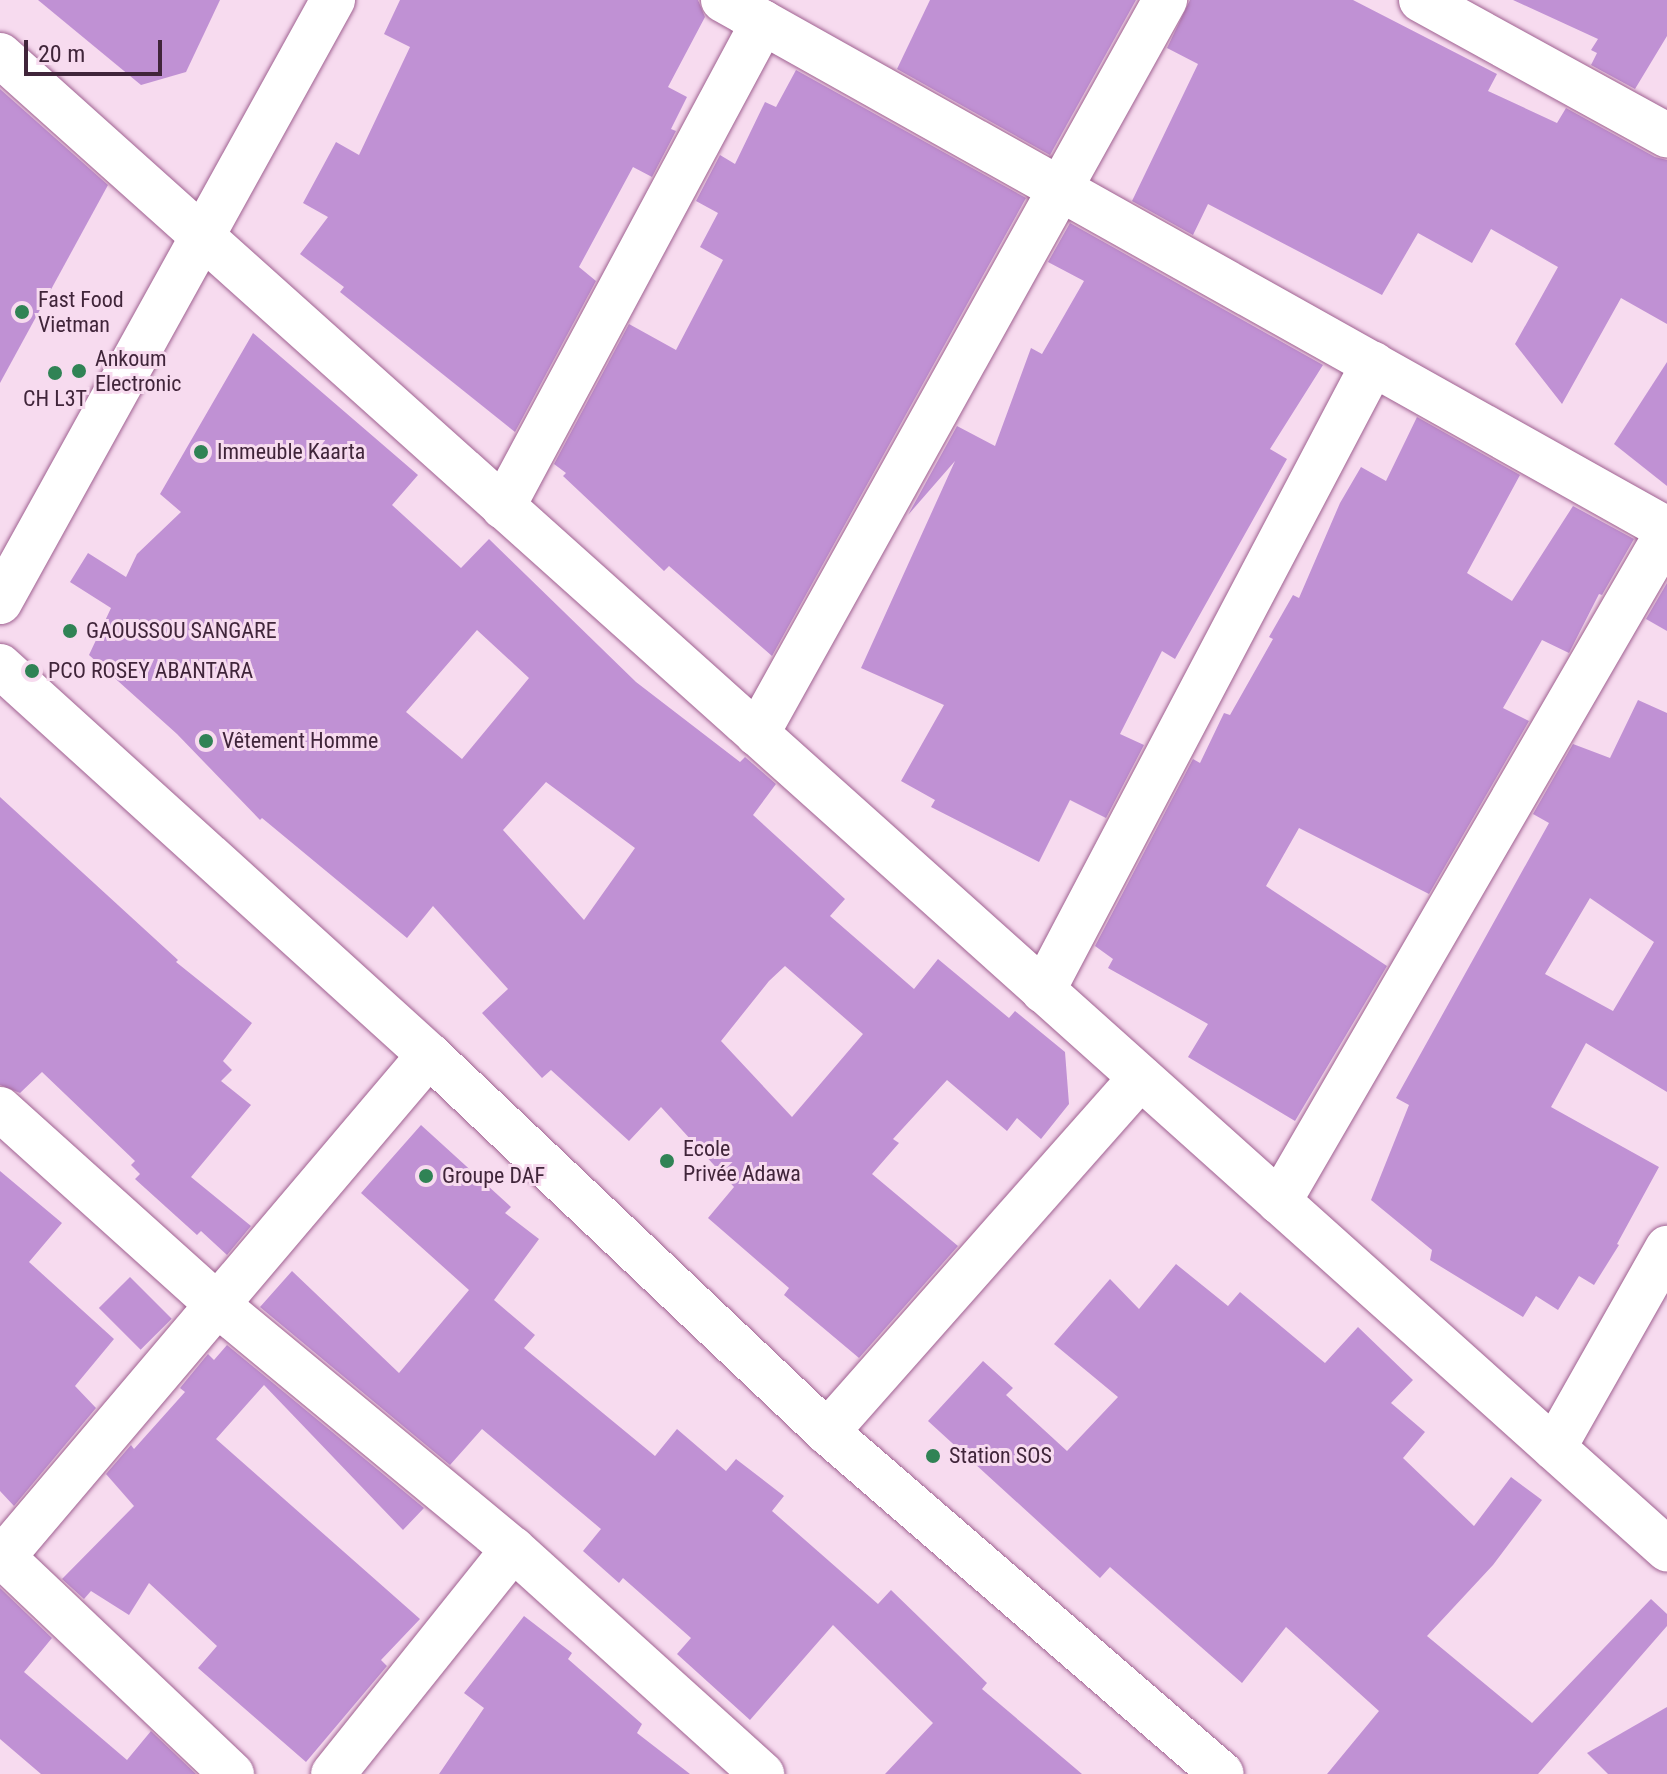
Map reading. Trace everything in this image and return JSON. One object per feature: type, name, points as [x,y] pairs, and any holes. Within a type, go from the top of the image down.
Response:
[{"type":"street","points":[[0,602],[333,0]]},
{"type":"street","points":[[723,0],[1667,531],[1279,1202]]},
{"type":"street","points":[[757,734],[1165,0]]},
{"type":"street","points":[[1421,0],[1667,135]]},
{"type":"street","points":[[503,507],[763,22]]},
{"type":"street","points":[[0,55],[1667,1549]]},
{"type":"street","points":[[1043,991],[1373,364]]},
{"type":"street","points":[[0,666],[429,1055],[827,1432],[1222,1774]]},
{"type":"street","points":[[232,1774],[2,1555],[219,1306],[429,1055]]},
{"type":"street","points":[[827,1432],[1140,1078]]},
{"type":"street","points":[[0,1109],[219,1306],[513,1549],[758,1773]]},
{"type":"street","points":[[1554,1448],[1667,1248]]},
{"type":"street","points":[[333,1774],[513,1549]]},
{"type":"building","points":[[38,0],[220,0],[186,72],[141,85]]},
{"type":"building","points":[[400,0],[698,0],[705,17],[668,87],[687,97],[671,129],[676,131],[652,177],[633,167],[579,267],[596,281],[515,432],[340,292],[344,287],[300,254],[328,217],[303,203],[336,142],[359,155],[410,47],[384,34]]},
{"type":"building","points":[[930,0],[1136,0],[1050,155],[897,69]]},
{"type":"building","points":[[1190,0],[1353,0],[1497,74],[1488,91],[1557,123],[1566,108],[1655,157],[1667,160],[1667,324],[1621,298],[1562,404],[1515,344],[1558,267],[1491,229],[1472,263],[1418,233],[1382,295],[1208,204],[1193,235],[1132,201],[1198,64],[1167,48]]},
{"type":"building","points":[[1513,0],[1667,0],[1667,36],[1635,89],[1591,65],[1597,53],[1591,50],[1598,39]]},
{"type":"building","points":[[796,70],[1026,198],[772,656],[669,566],[664,571],[554,464],[629,324],[676,350],[723,260],[700,247],[718,213],[696,201],[720,155],[735,164],[765,102],[776,107]]},
{"type":"building","points":[[0,89],[108,185],[0,383]]},
{"type":"building","points":[[1070,223],[1323,365],[1270,449],[1287,459],[1175,659],[1162,651],[1120,734],[1144,745],[1106,818],[1070,800],[1039,862],[931,807],[935,800],[901,781],[944,705],[861,668],[955,461],[908,515],[957,426],[995,446],[1031,348],[1042,354],[1084,281],[1048,262]]},
{"type":"building","points":[[253,333],[418,475],[392,505],[461,568],[489,539],[636,682],[740,762],[745,757],[776,784],[753,815],[845,899],[830,916],[914,989],[938,959],[1009,1018],[1015,1011],[1065,1052],[1069,1104],[1041,1139],[1017,1118],[1007,1131],[947,1080],[893,1139],[899,1143],[872,1174],[958,1246],[859,1358],[784,1295],[789,1288],[708,1218],[734,1187],[661,1107],[629,1141],[551,1070],[542,1078],[482,1013],[508,989],[433,906],[407,938],[262,818],[260,820],[177,734],[89,655],[111,608],[70,582],[88,553],[126,577],[137,554],[181,512],[160,494]],"holes":[[[477,630],[529,678],[462,759],[406,712]],[[546,782],[635,848],[584,920],[503,830]],[[785,966],[863,1034],[792,1117],[721,1041],[769,981]]]},
{"type":"building","points":[[1667,362],[1667,486],[1614,444]]},
{"type":"building","points":[[1417,417],[1520,475],[1467,573],[1512,601],[1573,506],[1634,539],[1602,595],[1599,594],[1569,653],[1542,640],[1503,708],[1529,721],[1429,894],[1299,828],[1266,886],[1387,966],[1295,1121],[1188,1057],[1208,1024],[1108,968],[1113,959],[1095,946],[1193,759],[1200,763],[1224,713],[1230,715],[1273,639],[1269,637],[1293,595],[1299,598],[1340,503],[1361,467],[1386,481]]},
{"type":"building","points":[[1667,583],[1667,631],[1646,619]]},
{"type":"building","points":[[1638,700],[1667,713],[1667,1092],[1586,1043],[1551,1107],[1659,1167],[1619,1245],[1594,1285],[1579,1276],[1558,1310],[1536,1296],[1523,1317],[1430,1260],[1432,1250],[1371,1200],[1409,1105],[1396,1098],[1549,823],[1533,814],[1573,744],[1610,758]],"holes":[[[1590,898],[1654,942],[1613,1011],[1545,974]]]},
{"type":"building","points":[[0,797],[178,960],[176,962],[252,1023],[223,1061],[232,1070],[221,1081],[251,1105],[191,1177],[251,1226],[227,1255],[201,1231],[197,1235],[135,1179],[140,1174],[131,1165],[135,1161],[42,1072],[20,1093],[0,1085]]},
{"type":"building","points":[[421,1125],[511,1207],[505,1213],[539,1239],[494,1300],[535,1335],[524,1348],[655,1456],[677,1429],[726,1471],[736,1459],[784,1496],[772,1511],[878,1604],[891,1590],[987,1683],[982,1689],[1082,1774],[885,1774],[933,1723],[833,1625],[750,1720],[677,1654],[691,1638],[623,1578],[619,1583],[583,1551],[601,1529],[482,1429],[450,1465],[260,1307],[292,1271],[399,1373],[469,1290],[361,1193]]},
{"type":"building","points":[[0,1171],[62,1223],[29,1262],[114,1339],[75,1386],[96,1408],[14,1506],[0,1491]]},
{"type":"building","points":[[1176,1264],[1228,1306],[1240,1292],[1325,1363],[1358,1327],[1413,1380],[1391,1403],[1425,1432],[1403,1458],[1474,1526],[1511,1477],[1542,1500],[1493,1565],[1427,1636],[1532,1723],[1651,1599],[1667,1614],[1667,1626],[1538,1774],[1327,1774],[1379,1711],[1286,1627],[1242,1683],[1110,1567],[1100,1578],[928,1421],[983,1361],[1013,1388],[1006,1395],[1067,1451],[1118,1397],[1054,1344],[1110,1279],[1139,1309]]},
{"type":"building","points":[[130,1277],[172,1319],[141,1350],[99,1308]]},
{"type":"building","points":[[227,1345],[424,1508],[403,1530],[264,1385],[216,1439],[420,1619],[381,1660],[387,1666],[306,1762],[198,1668],[217,1646],[149,1583],[129,1615],[91,1591],[84,1599],[62,1579],[134,1506],[106,1474],[131,1445],[134,1449],[185,1392],[180,1388],[208,1354],[214,1360]]},
{"type":"building","points":[[0,1588],[52,1638],[24,1672],[127,1760],[151,1731],[196,1774],[41,1774],[0,1739]]},
{"type":"building","points":[[524,1616],[572,1653],[568,1659],[642,1724],[637,1733],[690,1774],[439,1774],[484,1708],[464,1693]]},
{"type":"building","points":[[1667,1707],[1667,1774],[1608,1774],[1587,1753]]},
{"type":"place","name":"Fast Food Vietman","points":[[22,312]]},
{"type":"place","name":"Ankoum Electronic","points":[[79,371]]},
{"type":"place","name":"CH L3T","points":[[55,373]]},
{"type":"place","name":"Immeuble Kaarta","points":[[201,452]]},
{"type":"place","name":"GAOUSSOU SANGARE","points":[[70,631]]},
{"type":"place","name":"PCO ROSEY ABANTARA","points":[[32,671]]},
{"type":"place","name":"Vêtement Homme","points":[[206,741]]},
{"type":"place","name":"Ecole Privée Adawa","points":[[667,1161]]},
{"type":"place","name":"Groupe DAF","points":[[426,1176]]},
{"type":"place","name":"Station SOS","points":[[933,1456]]}]
